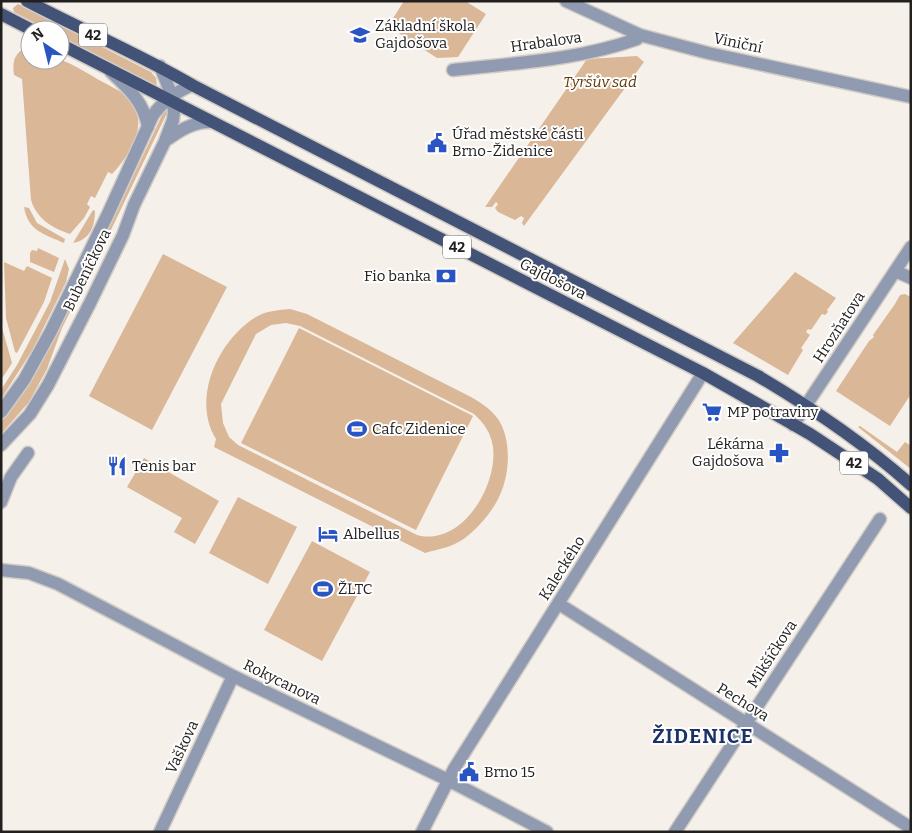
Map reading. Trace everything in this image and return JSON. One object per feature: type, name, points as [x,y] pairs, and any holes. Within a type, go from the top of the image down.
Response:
[{"type":"main road","name":"42","points":[[27,1],[160,66],[192,85]]},
{"type":"main road","points":[[1,14],[20,24]]},
{"type":"main road","name":"42","points":[[70,49],[107,69],[171,98]]},
{"type":"main road","name":"Gajdošova","points":[[192,85],[758,376],[806,405],[862,444],[911,485]]},
{"type":"main road","name":"Gajdošova","points":[[171,98],[210,122],[703,374],[793,425],[878,479],[911,508]]},
{"type":"street","name":"Viniční","points":[[566,1],[640,35],[708,53],[911,97]]},
{"type":"street","name":"Hrabalova","points":[[453,70],[562,58],[614,48],[637,39],[640,35]]},
{"type":"street","name":"Bubeníčkova","points":[[1,445],[30,414],[48,385],[123,235],[134,205],[165,141],[173,120],[171,98],[160,66]]},
{"type":"street","points":[[107,69],[130,89],[142,105],[148,127]]},
{"type":"street","name":"Bubeníčkova","points":[[1,412],[24,380],[51,331],[148,127],[161,104],[192,85]]},
{"type":"street","points":[[165,141],[193,124],[210,122]]},
{"type":"street","name":"Hrozňatova","points":[[793,425],[911,247]]},
{"type":"street","points":[[895,271],[911,278]]},
{"type":"street","name":"Kaleckého","points":[[422,832],[448,780],[703,374]]},
{"type":"street","points":[[1,502],[11,477],[28,453]]},
{"type":"street","name":"Mikšíčkova","points":[[675,832],[880,519]]},
{"type":"street","name":"Rokycanova","points":[[1,570],[29,573],[58,584],[233,676],[448,780],[547,832]]},
{"type":"street","name":"Pechova","points":[[558,604],[911,828]]},
{"type":"street","name":"Vaškova","points":[[160,832],[233,676]]},
{"type":"green space","points":[[404,1],[465,1],[486,14],[458,57],[437,58],[388,26]]},
{"type":"green space","points":[[18,4],[49,20],[30,20],[14,12],[13,8]]},
{"type":"green space","points":[[70,31],[151,72],[156,78],[157,86],[70,41]]},
{"type":"green space","points":[[20,52],[20,70],[70,70],[70,64],[124,94],[133,103],[137,114],[138,124],[132,146],[112,174],[108,172],[95,198],[91,196],[87,204],[90,207],[84,218],[70,234],[57,229],[41,218],[31,200],[22,79],[14,75],[13,70],[16,56]]},
{"type":"green space","name":"Tyršův sad","points":[[637,56],[644,62],[524,226],[522,223],[524,218],[521,216],[515,220],[498,212],[495,208],[498,204],[496,202],[492,207],[485,207],[587,59]]},
{"type":"green space","points":[[167,109],[167,113],[110,232],[108,230],[164,111]]},
{"type":"green space","points":[[24,207],[29,208],[37,223],[65,239],[64,243],[33,227]]},
{"type":"green space","points":[[93,210],[95,211],[95,217],[90,232],[84,239],[73,243]]},
{"type":"green space","points":[[38,248],[59,258],[54,272],[30,262],[30,253],[32,250],[37,251]]},
{"type":"green space","points":[[163,254],[227,287],[152,430],[89,396]]},
{"type":"green space","points":[[65,259],[69,269],[66,282],[33,349],[1,399],[1,390],[17,365],[50,302]]},
{"type":"green space","points":[[4,262],[24,271],[27,266],[52,278],[44,302],[17,353],[15,352],[6,318]]},
{"type":"green space","points":[[795,272],[836,298],[827,310],[828,312],[825,315],[822,314],[811,330],[808,329],[806,332],[810,335],[801,348],[803,350],[788,375],[733,343]]},
{"type":"green space","points":[[78,292],[79,294],[62,328],[47,369],[29,402],[1,434],[1,422],[37,371]]},
{"type":"green space","points":[[905,294],[911,297],[911,394],[890,426],[836,391],[869,341],[874,337],[873,335],[900,295]]},
{"type":"green space","points":[[290,309],[307,314],[471,397],[486,406],[495,415],[503,427],[506,437],[508,458],[503,488],[489,514],[465,538],[451,546],[425,553],[214,447],[216,439],[209,423],[206,406],[212,372],[220,355],[242,327],[256,317],[268,312]],"holes":[[[286,323],[300,326],[474,414],[481,421],[489,433],[493,447],[490,478],[474,510],[462,522],[449,532],[433,536],[417,535],[238,445],[229,437],[223,423],[221,404],[256,334],[271,325]]]},
{"type":"green space","points":[[1,324],[12,363],[1,380]]},
{"type":"green space","name":"Cafc Zidenice","points":[[299,328],[473,416],[416,530],[241,443]]},
{"type":"green space","points":[[860,426],[897,452],[905,442],[911,446],[911,469],[858,427]]},
{"type":"green space","points":[[144,458],[219,501],[195,544],[174,532],[182,518],[127,487]]},
{"type":"green space","points":[[238,497],[297,527],[268,584],[209,553]]},
{"type":"green space","name":"ŽLTC","points":[[312,541],[370,572],[322,661],[264,630]]},
{"type":"place","name":"Základní škola Gajdošova","points":[[360,35]]},
{"type":"place","name":"Úřad městské části Brno-Židenice","points":[[437,143]]},
{"type":"place","name":"Fio banka","points":[[446,276]]},
{"type":"place","name":"MP potraviny","points":[[712,412]]},
{"type":"place","name":"Cafc Zidenice","points":[[357,429]]},
{"type":"place","name":"Lékárna Gajdošova","points":[[779,453]]},
{"type":"place","name":"Tenis bar","points":[[117,466]]},
{"type":"place","name":"Albellus","points":[[328,534]]},
{"type":"place","name":"ŽLTC","points":[[323,589]]},
{"type":"place","name":"Brno 15","points":[[469,772]]},
{"type":"district","name":"ŽIDENICE","points":[[703,736]]}]
